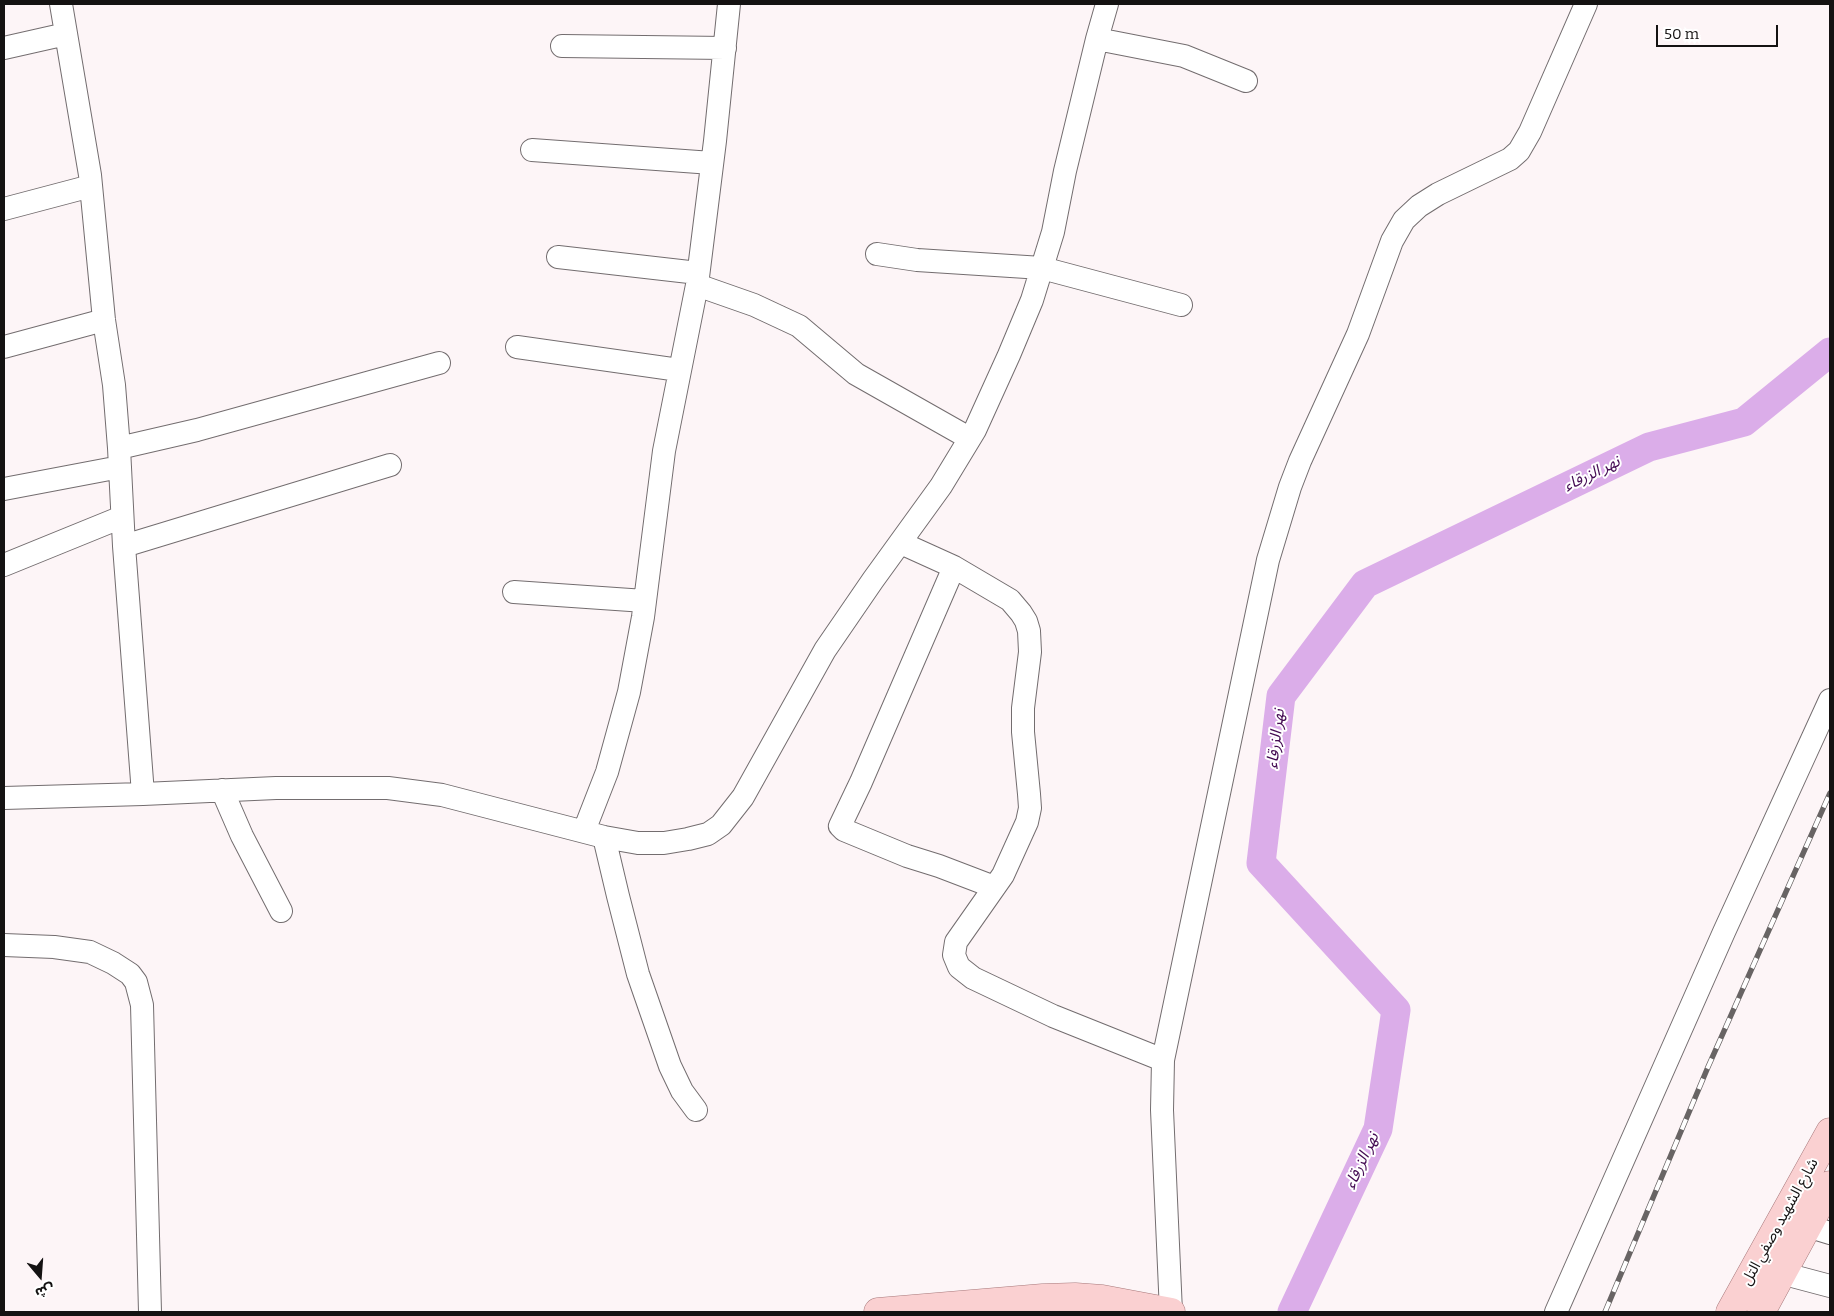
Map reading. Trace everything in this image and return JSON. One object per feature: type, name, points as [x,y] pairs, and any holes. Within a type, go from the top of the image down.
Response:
[{"type":"main road","name":"شارع الشهيد وصفي التل","points":[[1730,1312],[1830,1132]]},
{"type":"main road","name":"شارع الشهيد وصفي التل","points":[[1761,1312],[1782,1273],[1819,1229],[1830,1185]]},
{"type":"main road","points":[[878,1312],[1043,1298],[1075,1298],[1102,1299],[1171,1312]]},
{"type":"street","points":[[61,4],[91,186],[104,320],[114,385],[143,794]]},
{"type":"street","points":[[696,1110],[682,1091],[670,1066],[638,974],[618,896],[594,834],[607,772],[629,692],[645,601],[657,498],[697,279],[730,4]]},
{"type":"street","points":[[4,798],[276,788],[358,787],[415,790],[442,794],[594,834],[638,842],[664,843],[708,834],[721,825],[743,797],[825,650],[884,564],[942,486],[969,438],[1009,355],[1032,300],[1053,232],[1065,171],[1107,4]]},
{"type":"street","points":[[1171,1312],[1162,1110],[1163,1060],[1268,560],[1290,487],[1358,334],[1392,241],[1404,220],[1419,206],[1438,194],[1510,159],[1519,151],[1530,132],[1586,4]]},
{"type":"street","points":[[4,48],[66,34]]},
{"type":"street","points":[[1097,39],[1184,56],[1246,81]]},
{"type":"street","points":[[562,46],[724,48]]},
{"type":"street","points":[[532,150],[712,163]]},
{"type":"street","points":[[4,209],[91,186]]},
{"type":"street","points":[[878,254],[918,260],[1042,268],[1181,305]]},
{"type":"street","points":[[558,257],[697,279],[799,326],[856,374],[969,438]]},
{"type":"street","points":[[4,347],[104,320]]},
{"type":"street","points":[[517,347],[679,370]]},
{"type":"street","points":[[4,489],[119,457],[197,430],[439,363]]},
{"type":"street","points":[[124,546],[390,465]]},
{"type":"street","points":[[4,565],[122,517]]},
{"type":"street","points":[[901,543],[954,567],[1010,600],[1021,613],[1029,631],[1030,652],[1023,708],[1023,732],[1028,764],[1030,808],[1027,822],[1003,875],[956,942],[954,955],[959,968],[973,978],[1053,1016],[1163,1060]]},
{"type":"street","points":[[954,567],[840,826],[844,830],[907,856],[994,887]]},
{"type":"street","points":[[514,592],[645,601]]},
{"type":"street","points":[[1556,1312],[1720,941],[1830,700]]},
{"type":"street","points":[[222,790],[242,836],[282,911]]},
{"type":"street","points":[[4,945],[54,947],[90,952],[130,974],[136,982],[142,1005],[150,1312]]},
{"type":"street","points":[[1782,1273],[1830,1286]]},
{"type":"waterway","name":"نهر الزرقاء","points":[[1292,1312],[1378,1129],[1396,1010],[1261,863],[1281,696],[1365,584],[1649,447],[1744,422],[1830,352]]},
{"type":"railway","points":[[1605,1312],[1708,1067],[1830,793]]}]
